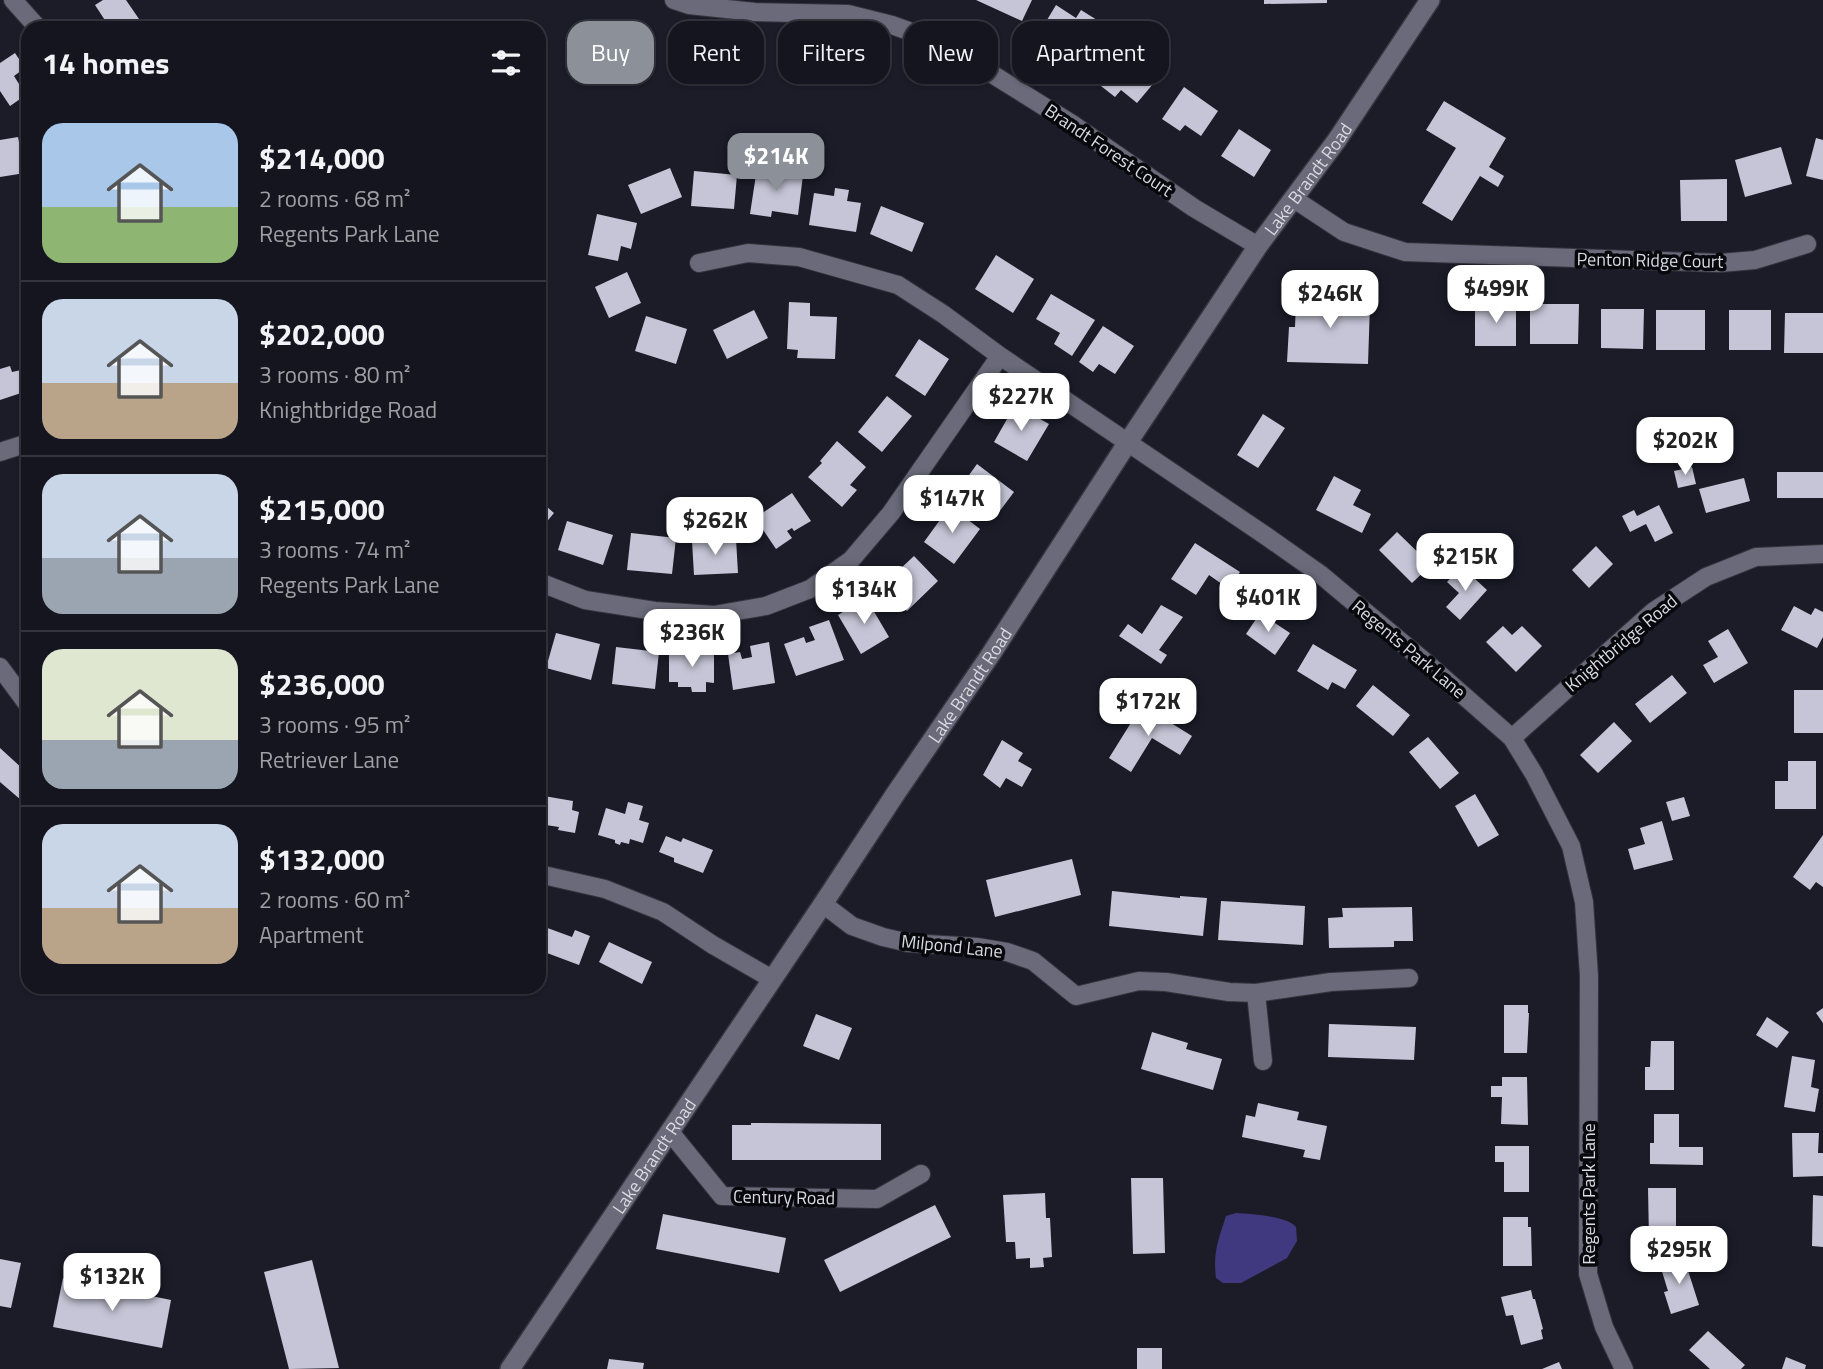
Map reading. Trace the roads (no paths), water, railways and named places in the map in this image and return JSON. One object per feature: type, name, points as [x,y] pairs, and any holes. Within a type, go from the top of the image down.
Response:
[{"type":"street","points":[[13,0],[32,21]]},
{"type":"street","name":"Brandt Forest Court","points":[[674,0],[689,5],[755,12],[848,14],[892,25],[944,44],[1072,124],[1194,208],[1258,246]]},
{"type":"street","name":"Lake Brandt Road","points":[[510,1369],[991,654],[1258,246],[1337,140],[1430,0]]},
{"type":"street","name":"Penton Ridge Court","points":[[1294,199],[1344,232],[1405,252],[1720,263],[1755,260],[1807,244]]},
{"type":"street","name":"Regents Park Lane","points":[[699,263],[748,253],[799,257],[898,285],[1320,574],[1512,738],[1571,846],[1584,902],[1590,976],[1588,1274],[1604,1327],[1624,1369]]},
{"type":"street","points":[[546,585],[585,600],[655,611],[714,615],[766,606],[810,589],[851,560],[891,513],[1000,356]]},
{"type":"street","points":[[0,452],[21,445]]},
{"type":"street","name":"Knightbridge Road","points":[[1512,738],[1654,611],[1706,577],[1756,557],[1823,554]]},
{"type":"street","points":[[0,667],[21,696]]},
{"type":"street","points":[[546,876],[605,889],[663,912],[772,979]]},
{"type":"street","name":"Milpond Lane","points":[[823,904],[852,926],[883,937],[909,943],[977,947],[1007,952],[1033,961],[1076,996],[1139,981],[1256,993],[1331,982],[1409,978]]},
{"type":"street","points":[[1256,993],[1263,1061]]},
{"type":"street","name":"Century Road","points":[[670,1132],[722,1196],[877,1199],[921,1174]]}]
